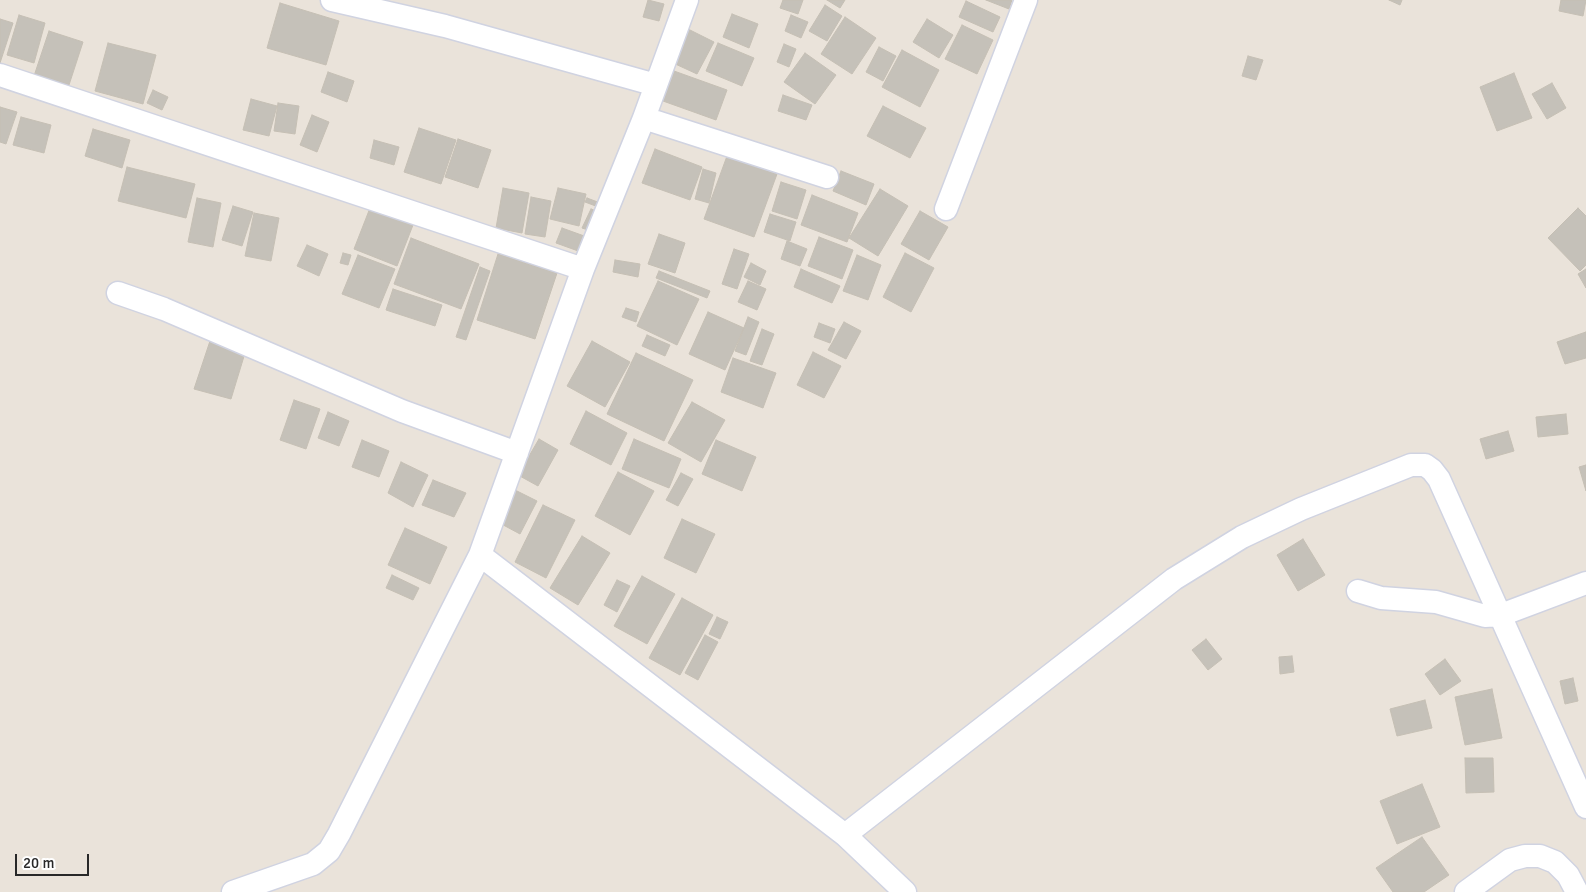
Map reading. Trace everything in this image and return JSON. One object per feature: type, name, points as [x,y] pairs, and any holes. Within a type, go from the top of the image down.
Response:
[{"type":"street","points":[[332,0],[445,26],[656,85]]},
{"type":"street","points":[[233,892],[313,864],[329,851],[480,555],[583,269],[644,118],[687,0]]},
{"type":"street","points":[[946,209],[1026,0]]},
{"type":"street","points":[[0,75],[583,269]]},
{"type":"street","points":[[644,118],[828,177]]},
{"type":"street","points":[[118,293],[164,309],[402,411],[517,453]]},
{"type":"street","points":[[846,835],[1174,579],[1242,537],[1301,508],[1411,465],[1425,465],[1440,479],[1586,807]]},
{"type":"street","points":[[480,555],[846,835],[905,892]]},
{"type":"street","points":[[1358,591],[1382,598],[1436,602],[1485,616],[1500,615],[1586,583]]},
{"type":"street","points":[[1466,892],[1510,860],[1525,856],[1540,856],[1555,862],[1568,875],[1577,892]]},
{"type":"building","points":[[648,0],[664,4],[659,21],[643,17]]},
{"type":"building","points":[[783,0],[803,0],[798,14],[780,8]]},
{"type":"building","points":[[827,0],[845,0],[840,8]]},
{"type":"building","points":[[986,0],[1012,0],[1009,9]]},
{"type":"building","points":[[1389,0],[1402,0],[1400,5]]},
{"type":"building","points":[[1561,0],[1586,0],[1583,16],[1559,11]]},
{"type":"building","points":[[966,1],[1000,17],[993,32],[959,17]]},
{"type":"building","points":[[280,3],[339,21],[326,65],[267,48]]},
{"type":"building","points":[[825,5],[842,16],[827,41],[809,31]]},
{"type":"building","points":[[732,14],[758,24],[749,48],[723,37]]},
{"type":"building","points":[[19,15],[45,23],[34,63],[7,55]]},
{"type":"building","points":[[791,15],[808,22],[801,38],[785,31]]},
{"type":"building","points":[[845,17],[876,38],[852,74],[821,54]]},
{"type":"building","points":[[0,19],[13,23],[0,63]]},
{"type":"building","points":[[927,19],[953,35],[939,58],[913,42]]},
{"type":"building","points":[[962,25],[993,40],[977,74],[945,59]]},
{"type":"building","points":[[688,29],[714,42],[697,74],[671,62]]},
{"type":"building","points":[[49,31],[83,42],[68,88],[34,76]]},
{"type":"building","points":[[108,43],[156,55],[143,104],[95,91]]},
{"type":"building","points":[[718,43],[754,58],[742,86],[706,71]]},
{"type":"building","points":[[784,44],[796,49],[789,67],[777,62]]},
{"type":"building","points":[[879,47],[896,56],[883,81],[866,72]]},
{"type":"building","points":[[902,50],[939,70],[920,107],[882,87]]},
{"type":"building","points":[[805,53],[836,75],[815,104],[784,82]]},
{"type":"building","points":[[1248,56],[1263,60],[1256,80],[1242,76]]},
{"type":"building","points":[[674,71],[727,90],[716,120],[663,101]]},
{"type":"building","points":[[328,72],[354,81],[347,102],[321,92]]},
{"type":"building","points":[[1514,73],[1532,118],[1497,131],[1480,87]]},
{"type":"building","points":[[1552,83],[1566,108],[1547,119],[1532,94]]},
{"type":"building","points":[[153,90],[168,97],[162,110],[147,103]]},
{"type":"building","points":[[783,95],[812,105],[806,120],[778,111]]},
{"type":"building","points":[[251,99],[277,106],[269,136],[243,130]]},
{"type":"building","points":[[278,103],[299,106],[295,134],[274,131]]},
{"type":"building","points":[[883,106],[926,128],[910,158],[867,136]]},
{"type":"building","points":[[0,107],[17,112],[6,144],[0,142]]},
{"type":"building","points":[[312,115],[329,122],[317,152],[300,145]]},
{"type":"building","points":[[21,117],[51,125],[44,153],[13,145]]},
{"type":"building","points":[[419,128],[456,140],[441,184],[404,172]]},
{"type":"building","points":[[93,129],[130,140],[122,168],[85,156]]},
{"type":"building","points":[[458,139],[491,150],[478,188],[445,177]]},
{"type":"building","points":[[374,140],[399,147],[394,165],[370,158]]},
{"type":"building","points":[[655,149],[702,167],[690,200],[642,183]]},
{"type":"building","points":[[727,156],[777,174],[754,237],[704,219]]},
{"type":"building","points":[[127,167],[195,184],[186,218],[118,201]]},
{"type":"building","points":[[703,169],[716,173],[709,203],[695,199]]},
{"type":"building","points":[[841,171],[874,184],[866,205],[833,191]]},
{"type":"building","points":[[781,182],[806,190],[797,219],[772,211]]},
{"type":"building","points":[[503,188],[529,193],[522,233],[496,228]]},
{"type":"building","points":[[558,188],[586,194],[579,226],[550,219]]},
{"type":"building","points":[[880,189],[908,206],[878,256],[849,238]]},
{"type":"building","points":[[812,195],[858,213],[847,242],[801,225]]},
{"type":"building","points":[[531,197],[551,201],[545,237],[525,234]]},
{"type":"building","points":[[197,198],[221,203],[213,247],[188,242]]},
{"type":"building","points":[[587,198],[603,204],[601,208],[585,202]]},
{"type":"building","points":[[233,206],[253,212],[242,246],[222,240]]},
{"type":"building","points":[[370,208],[413,225],[397,266],[354,249]]},
{"type":"building","points":[[1578,208],[1586,216],[1586,265],[1580,271],[1548,238]]},
{"type":"building","points":[[591,209],[599,212],[591,231],[582,228]]},
{"type":"building","points":[[920,211],[948,227],[929,260],[901,244]]},
{"type":"building","points":[[254,213],[279,218],[271,261],[245,256]]},
{"type":"building","points":[[770,214],[796,222],[790,241],[764,232]]},
{"type":"building","points":[[562,228],[587,237],[581,252],[556,243]]},
{"type":"building","points":[[659,234],[685,243],[675,273],[648,264]]},
{"type":"building","points":[[819,237],[853,250],[842,279],[808,266]]},
{"type":"building","points":[[411,238],[479,264],[461,309],[394,284]]},
{"type":"building","points":[[787,241],[807,249],[800,266],[781,259]]},
{"type":"building","points":[[307,245],[328,254],[319,276],[297,266]]},
{"type":"building","points":[[734,249],[749,254],[737,289],[722,284]]},
{"type":"building","points":[[343,253],[351,255],[348,265],[340,263]]},
{"type":"building","points":[[905,253],[934,268],[911,312],[883,297]]},
{"type":"building","points":[[498,254],[557,273],[535,339],[477,320]]},
{"type":"building","points":[[358,255],[395,269],[379,308],[342,294]]},
{"type":"building","points":[[857,255],[881,265],[868,300],[843,291]]},
{"type":"building","points":[[615,260],[640,264],[638,277],[613,272]]},
{"type":"building","points":[[751,263],[766,271],[760,285],[744,277]]},
{"type":"building","points":[[480,267],[490,271],[466,340],[456,337]]},
{"type":"building","points":[[801,269],[840,286],[832,303],[794,287]]},
{"type":"building","points":[[1586,269],[1586,288],[1578,274]]},
{"type":"building","points":[[659,271],[710,291],[707,298],[656,278]]},
{"type":"building","points":[[658,281],[699,299],[677,345],[637,326]]},
{"type":"building","points":[[748,281],[766,289],[757,310],[738,302]]},
{"type":"building","points":[[393,289],[442,305],[435,326],[386,310]]},
{"type":"building","points":[[626,308],[639,312],[636,322],[622,317]]},
{"type":"building","points":[[708,312],[744,328],[725,370],[689,354]]},
{"type":"building","points":[[748,317],[759,322],[746,355],[735,351]]},
{"type":"building","points":[[844,322],[861,331],[846,359],[828,350]]},
{"type":"building","points":[[819,323],[835,329],[830,343],[814,337]]},
{"type":"building","points":[[762,329],[774,334],[762,365],[750,361]]},
{"type":"building","points":[[1586,332],[1586,358],[1565,364],[1557,342]]},
{"type":"building","points":[[647,335],[670,345],[665,356],[642,346]]},
{"type":"building","points":[[210,341],[245,353],[231,399],[194,389]]},
{"type":"building","points":[[592,341],[630,362],[605,407],[567,386]]},
{"type":"building","points":[[813,352],[841,366],[824,398],[797,385]]},
{"type":"building","points":[[636,353],[693,380],[664,441],[607,414]]},
{"type":"building","points":[[733,358],[776,373],[763,408],[721,392]]},
{"type":"building","points":[[294,400],[320,409],[306,449],[280,440]]},
{"type":"building","points":[[692,402],[725,420],[701,462],[668,443]]},
{"type":"building","points":[[586,411],[627,433],[611,465],[570,444]]},
{"type":"building","points":[[328,412],[349,421],[339,446],[318,438]]},
{"type":"building","points":[[1566,414],[1568,434],[1538,437],[1536,417]]},
{"type":"building","points":[[1508,431],[1514,451],[1486,459],[1480,439]]},
{"type":"building","points":[[539,439],[558,450],[538,486],[518,475]]},
{"type":"building","points":[[634,439],[681,459],[669,488],[622,469]]},
{"type":"building","points":[[362,440],[389,451],[379,477],[352,467]]},
{"type":"building","points":[[716,440],[756,457],[742,491],[702,474]]},
{"type":"building","points":[[401,462],[428,475],[413,507],[388,493]]},
{"type":"building","points":[[1586,465],[1586,491],[1579,467]]},
{"type":"building","points":[[618,472],[654,491],[630,535],[595,516]]},
{"type":"building","points":[[681,473],[693,479],[678,506],[666,500]]},
{"type":"building","points":[[433,480],[466,493],[454,517],[422,505]]},
{"type":"building","points":[[511,488],[537,501],[520,534],[494,520]]},
{"type":"building","points":[[543,505],[575,520],[546,578],[515,562]]},
{"type":"building","points":[[682,519],[715,534],[696,573],[664,558]]},
{"type":"building","points":[[405,528],[447,547],[430,584],[388,565]]},
{"type":"building","points":[[582,536],[610,553],[578,605],[550,588]]},
{"type":"building","points":[[1303,539],[1325,575],[1298,591],[1277,555]]},
{"type":"building","points":[[392,575],[419,588],[413,600],[386,588]]},
{"type":"building","points":[[642,576],[675,594],[647,644],[614,626]]},
{"type":"building","points":[[617,580],[630,586],[617,612],[604,605]]},
{"type":"building","points":[[682,598],[713,615],[680,675],[649,658]]},
{"type":"building","points":[[717,617],[728,622],[720,639],[709,634]]},
{"type":"building","points":[[705,635],[718,642],[698,680],[685,673]]},
{"type":"building","points":[[1206,639],[1222,659],[1208,670],[1192,650]]},
{"type":"building","points":[[1292,656],[1294,672],[1280,674],[1279,657]]},
{"type":"building","points":[[1445,659],[1461,681],[1440,695],[1425,674]]},
{"type":"building","points":[[1573,678],[1578,701],[1565,704],[1560,681]]},
{"type":"building","points":[[1492,689],[1502,738],[1465,745],[1455,697]]},
{"type":"building","points":[[1425,700],[1432,728],[1397,736],[1390,709]]},
{"type":"building","points":[[1465,758],[1493,758],[1494,792],[1466,793]]},
{"type":"building","points":[[1422,784],[1440,827],[1397,844],[1380,801]]},
{"type":"building","points":[[1422,837],[1449,875],[1424,892],[1393,892],[1376,868]]}]
